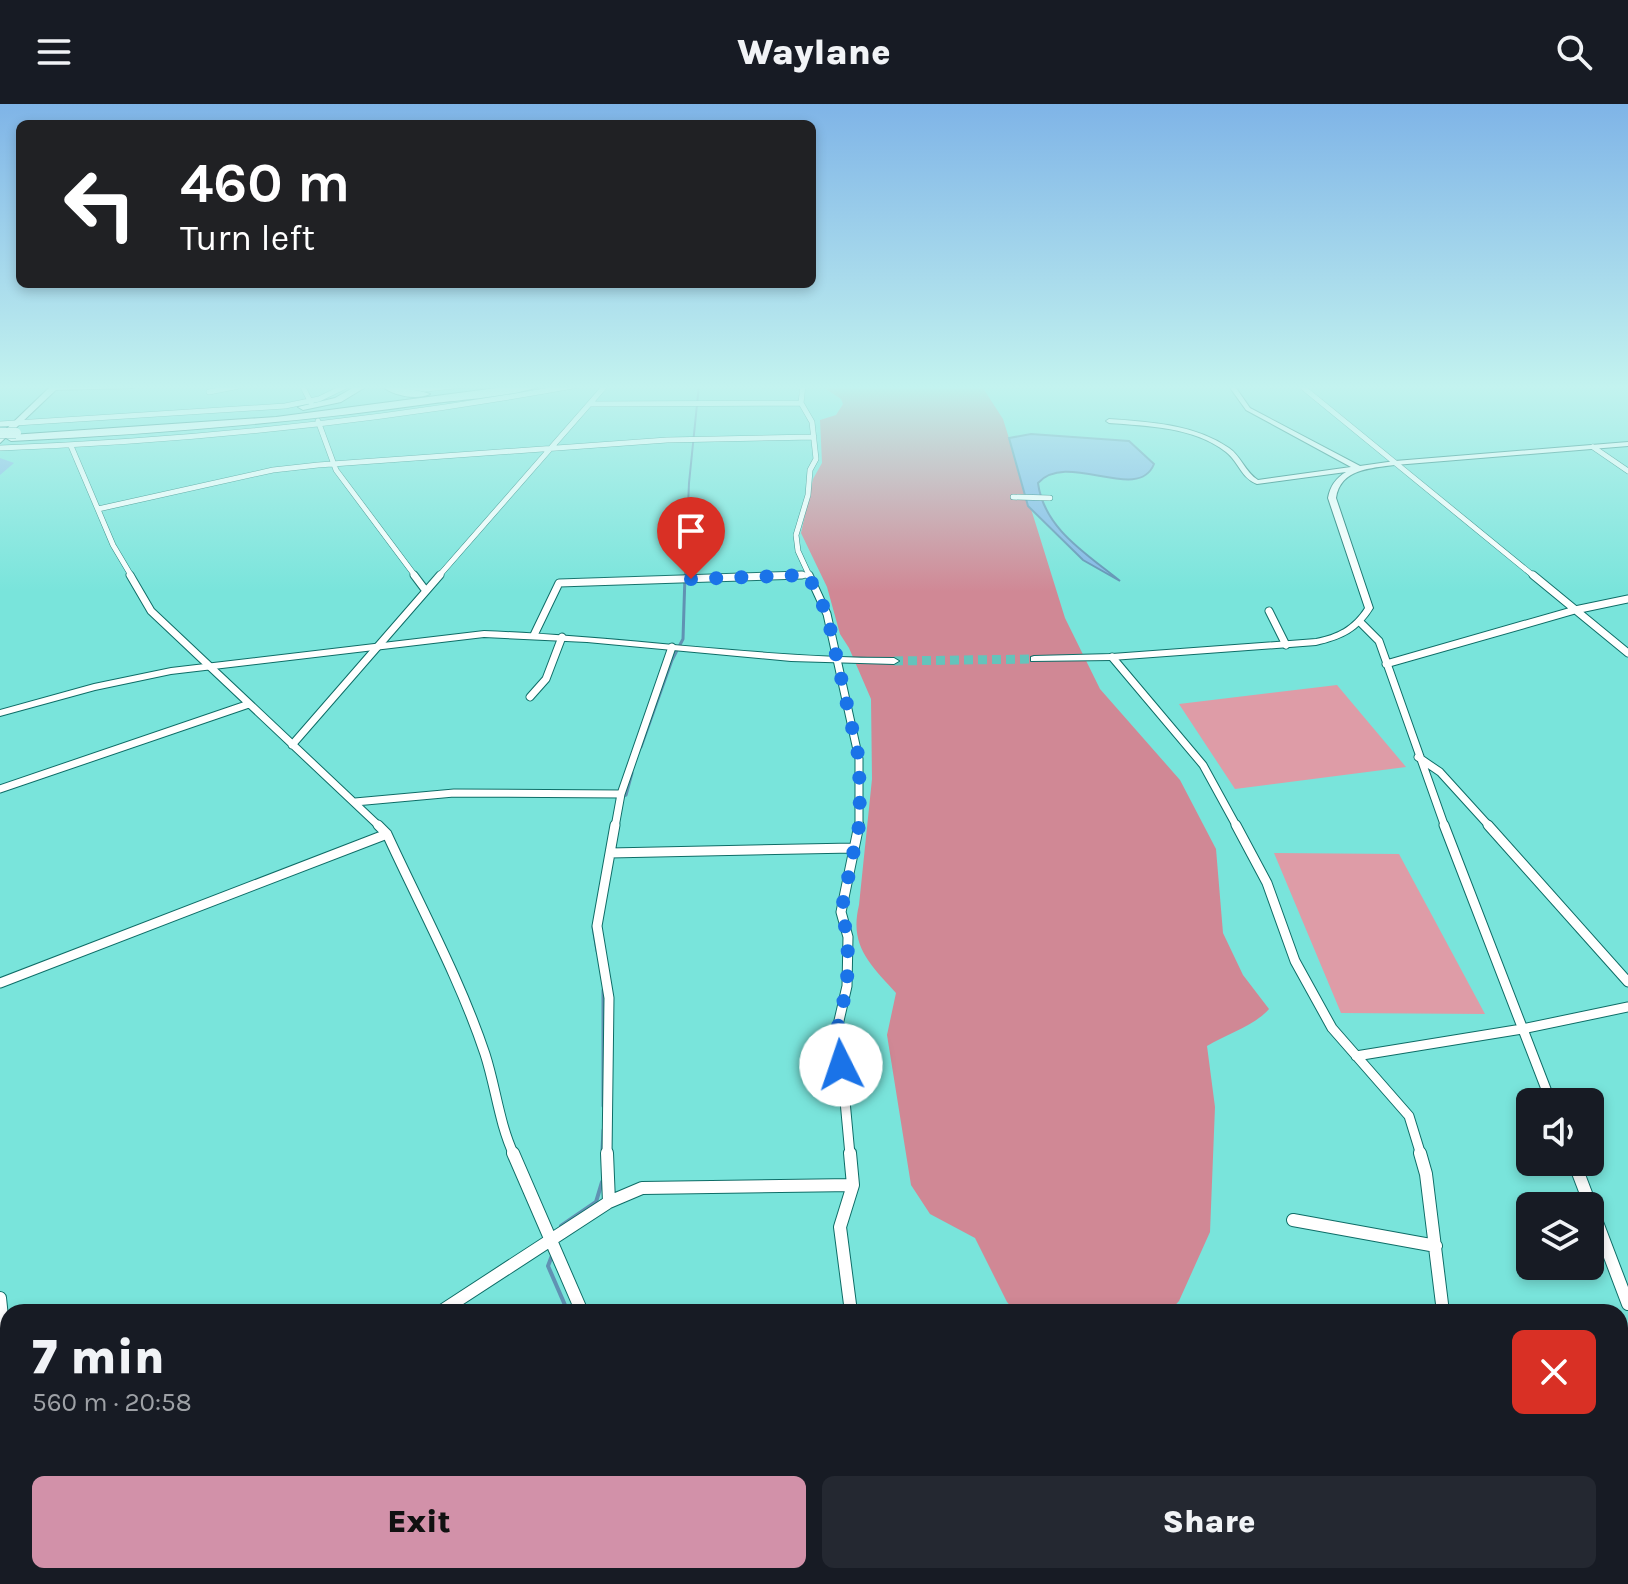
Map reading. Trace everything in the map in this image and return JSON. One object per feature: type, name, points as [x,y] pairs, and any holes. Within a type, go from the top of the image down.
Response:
[{"type":"street","points":[[74,454],[113,545],[151,611],[387,834],[478,1033],[506,1138],[578,1304]]},
{"type":"street","points":[[330,454],[334,464],[426,591]]},
{"type":"street","points":[[98,509],[273,470],[499,454]]},
{"type":"street","points":[[292,745],[547,454]]},
{"type":"street","points":[[816,454],[796,535],[798,551],[827,614],[859,759],[860,821],[841,912],[848,937],[847,986],[838,1025],[853,1185],[840,1227],[850,1304]]},
{"type":"street","points":[[1230,454],[1249,478],[1257,482],[1395,463],[1506,454]]},
{"type":"street","points":[[1333,454],[1359,468]]},
{"type":"street","points":[[1384,454],[1628,653]]},
{"type":"street","points":[[1603,454],[1628,471]]},
{"type":"street","points":[[1034,659],[1286,645],[1332,639],[1361,623],[1369,608],[1332,498],[1332,487],[1339,478],[1359,468]]},
{"type":"street","points":[[1013,497],[1050,498]]},
{"type":"street","points":[[534,635],[559,583],[808,575]]},
{"type":"street","points":[[1386,664],[1575,610],[1628,599]]},
{"type":"street","points":[[1269,611],[1286,645]]},
{"type":"street","points":[[1361,623],[1377,636],[1417,756],[1545,1088]]},
{"type":"street","points":[[0,713],[127,679],[208,666],[471,635],[562,637],[837,662],[894,661]]},
{"type":"street","points":[[530,697],[546,679],[562,637]]},
{"type":"street","points":[[609,1202],[606,1189],[609,998],[597,926],[621,794],[672,647]]},
{"type":"street","points":[[1112,657],[1203,765],[1267,883],[1301,973],[1332,1028],[1396,1098],[1415,1128],[1426,1174],[1442,1304]]},
{"type":"street","points":[[0,789],[249,704]]},
{"type":"street","points":[[1417,756],[1440,772],[1628,982]]},
{"type":"street","points":[[355,802],[454,793],[621,794]]},
{"type":"street","points":[[0,983],[387,834]]},
{"type":"street","points":[[610,853],[853,848]]},
{"type":"street","points":[[1356,1056],[1522,1029],[1628,1007]]},
{"type":"street","points":[[1579,1176],[1628,1304]]},
{"type":"street","points":[[452,1304],[609,1202],[642,1188],[853,1185]]},
{"type":"street","points":[[1293,1220],[1436,1246]]},
{"type":"shaded area","points":[[822,454],[1014,454],[1065,618],[1100,689],[1180,780],[1216,849],[1223,933],[1243,975],[1269,1009],[1248,1025],[1207,1046],[1215,1107],[1210,1232],[1176,1304],[1009,1304],[975,1238],[930,1214],[911,1185],[887,1035],[896,993],[864,954],[857,932],[872,779],[871,699],[840,634],[827,587],[801,533],[813,479],[822,463]]},
{"type":"shaded area","points":[[1337,685],[1406,767],[1235,789],[1179,704]]},
{"type":"shaded area","points":[[1274,853],[1399,854],[1485,1014],[1341,1013]]},
{"type":"water","points":[[1013,454],[1143,454],[1154,464],[1146,475],[1133,479],[1066,472],[1051,474],[1038,483],[1042,499],[1058,527],[1120,581],[1083,560],[1028,506]]},
{"type":"waterway","points":[[685,577],[692,454]]},
{"type":"waterway","points":[[0,462],[8,463],[0,471]]},
{"type":"waterway","points":[[641,747],[672,660],[683,639],[685,575]]},
{"type":"waterway","points":[[621,797],[626,795],[632,773]]},
{"type":"waterway","points":[[593,927],[597,951]]},
{"type":"waterway","points":[[603,990],[603,1106]]},
{"type":"waterway","points":[[602,1150],[603,1130]]},
{"type":"waterway","points":[[561,1226],[596,1202],[602,1182]]},
{"type":"waterway","points":[[553,1253],[548,1266],[565,1304]]},
{"type":"tunnel","points":[[894,661],[1034,659]]},
{"type":"route","points":[[691,579],[808,575],[827,614],[859,759],[860,821],[841,912],[848,937],[847,986],[838,1025],[841,1065]]}]
